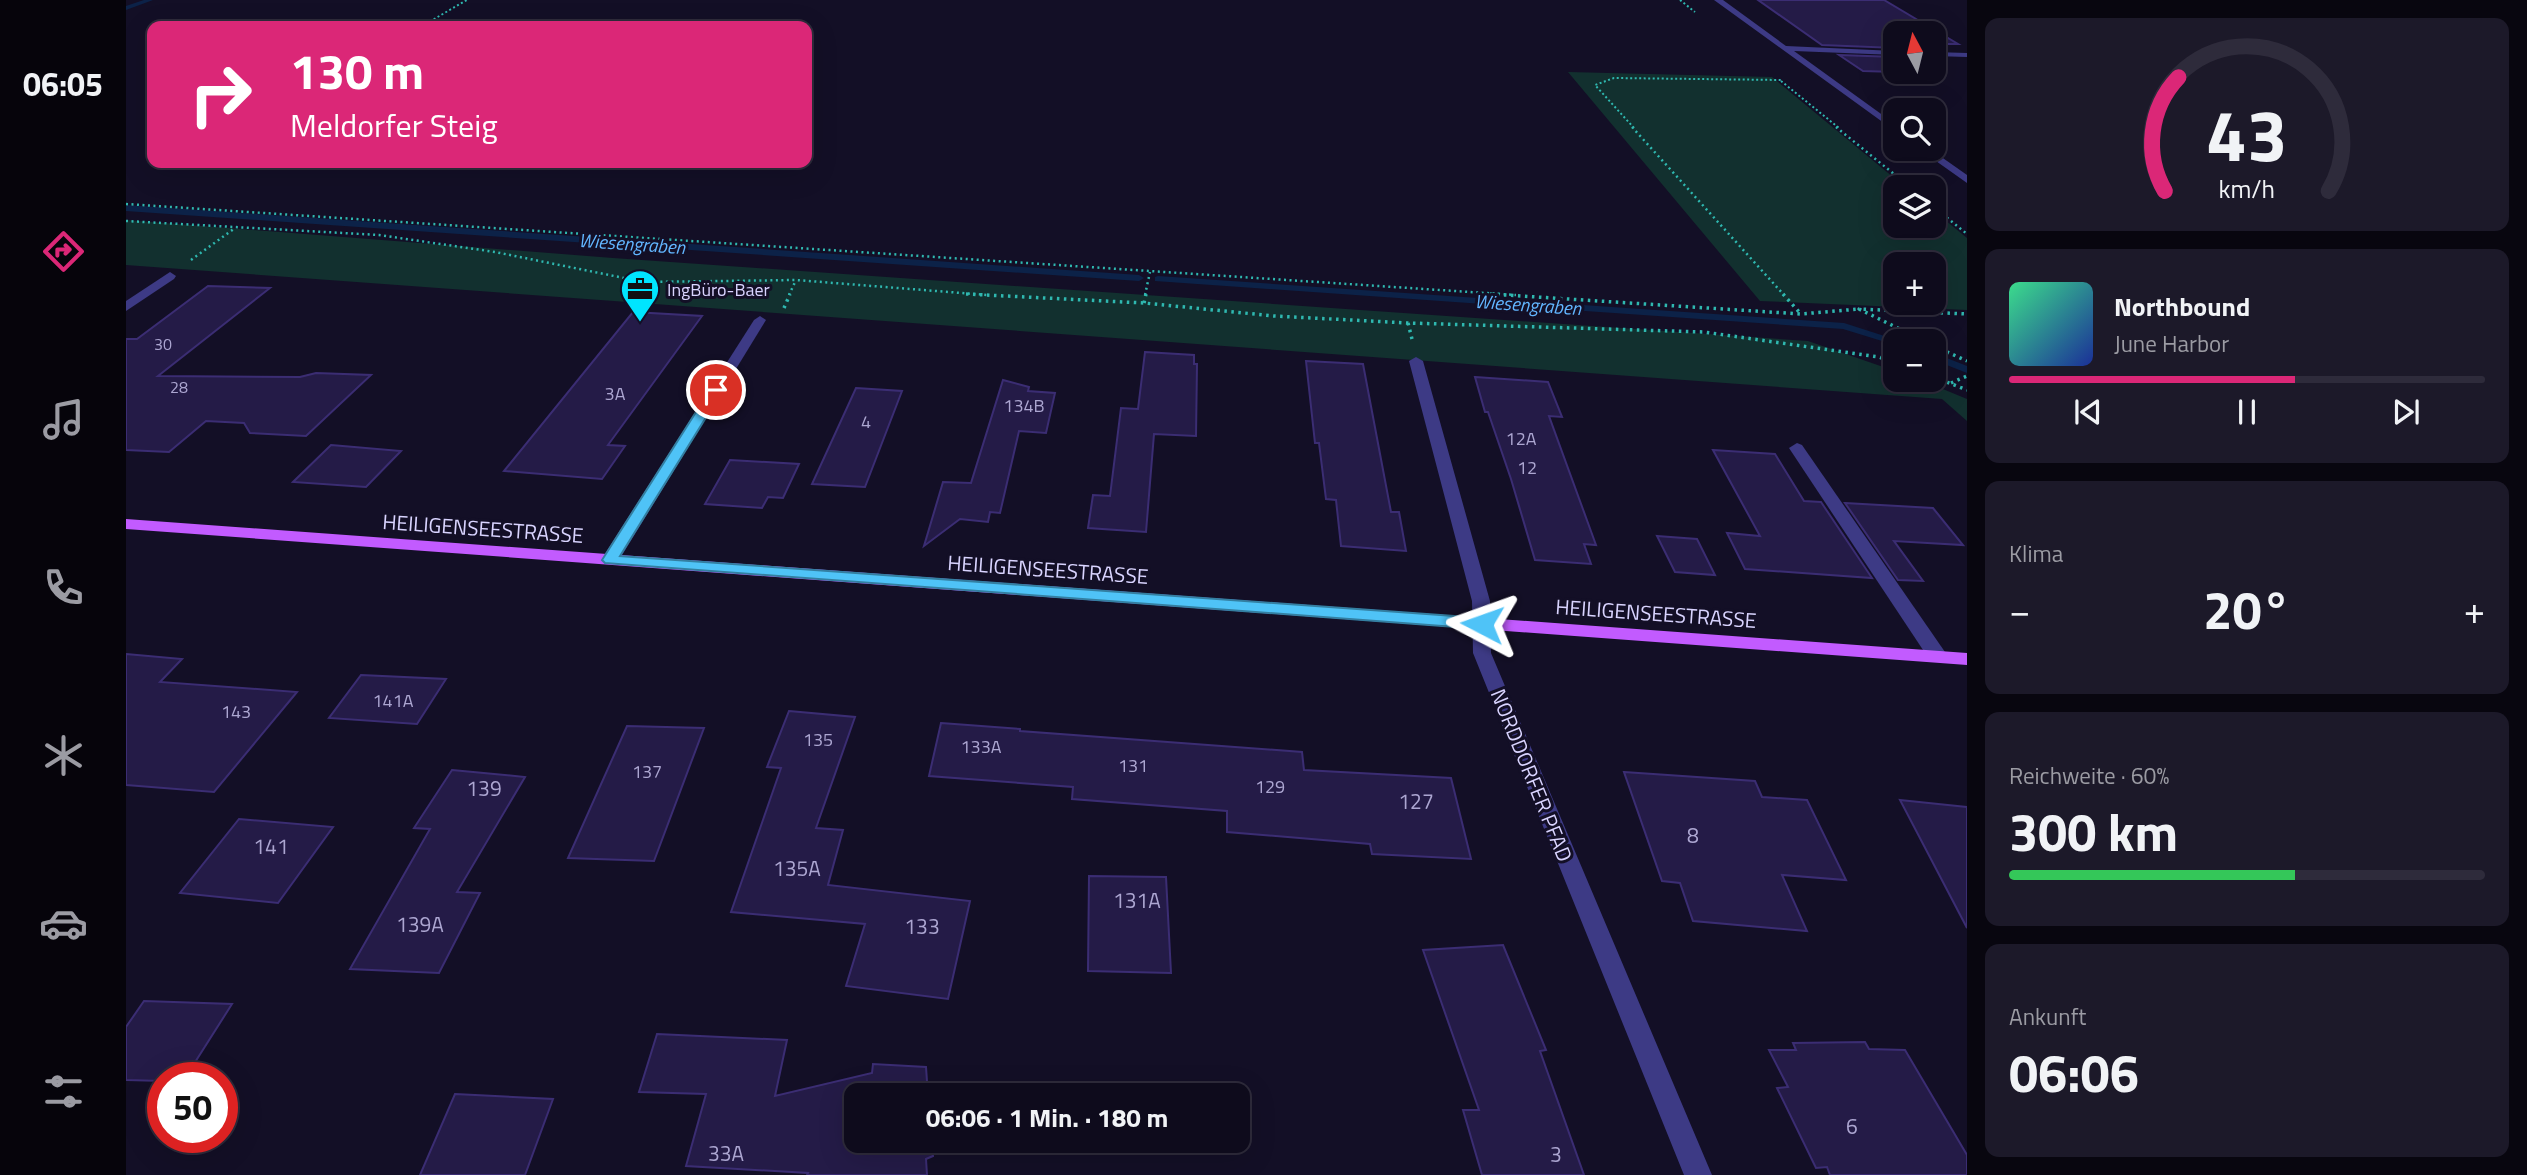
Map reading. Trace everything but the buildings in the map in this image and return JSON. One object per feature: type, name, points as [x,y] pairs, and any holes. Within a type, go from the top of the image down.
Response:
[{"type":"main road","name":"HEILIGENSEESTRASSE","points":[[126,524],[1967,659]]},
{"type":"street","points":[[1718,0],[1883,119]]},
{"type":"street","points":[[1785,48],[1883,52]]},
{"type":"street","points":[[1946,54],[1967,55]]},
{"type":"street","points":[[1941,161],[1967,180]]},
{"type":"street","points":[[126,307],[170,276]]},
{"type":"street","points":[[610,560],[760,320]]},
{"type":"street","name":"NORDDORFER PFAD","points":[[1416,361],[1481,601],[1482,653],[1698,1175]]},
{"type":"street","points":[[1797,448],[1938,657]]},
{"type":"path","points":[[431,21],[467,0]]},
{"type":"path","points":[[1680,0],[1703,17]]},
{"type":"path","points":[[1771,73],[1896,175]]},
{"type":"path","points":[[1781,80],[1614,78],[1595,85],[1801,314]]},
{"type":"path","points":[[126,204],[1801,314],[1859,309],[1967,314]]},
{"type":"path","points":[[1946,217],[1967,234]]},
{"type":"path","points":[[126,221],[379,235],[495,251],[644,282],[796,280],[1021,298],[1144,303],[1274,316],[1704,332],[1883,358]]},
{"type":"path","points":[[170,276],[236,228]]},
{"type":"path","points":[[1144,303],[1150,272]]},
{"type":"path","points":[[1859,309],[1898,329]]},
{"type":"path","points":[[1946,351],[1967,361]]},
{"type":"path","points":[[1950,383],[1967,376]]},
{"type":"path","points":[[1946,382],[1967,390]]},
{"type":"green space","points":[[1568,72],[1772,77],[1890,175],[1883,175],[1883,238],[1946,238],[1946,221],[1967,238],[1967,310],[1946,309],[1946,252],[1883,252],[1883,306],[1760,301]]},
{"type":"green space","points":[[126,220],[613,258],[1808,341],[1883,367],[1883,392],[1946,390],[1967,399],[1967,421],[1942,399],[126,265]]},
{"type":"waterway","points":[[126,8],[150,0]]},
{"type":"waterway","name":"Wiesengraben","points":[[126,208],[1139,278]]},
{"type":"waterway","name":"Wiesengraben","points":[[1158,279],[1844,326],[1883,338]]},
{"type":"waterway","name":"Wiesengraben","points":[[1946,361],[1967,370]]},
{"type":"place","name":"IngBüro-Baer","points":[[640,323]]},
{"type":"route","points":[[716,390],[610,560],[1482,624]]}]
